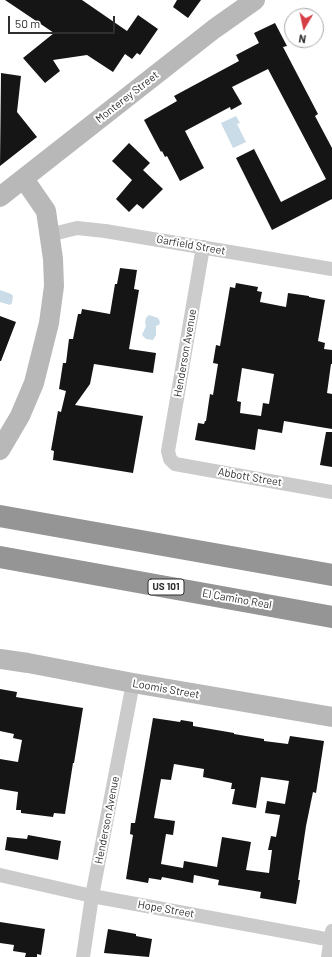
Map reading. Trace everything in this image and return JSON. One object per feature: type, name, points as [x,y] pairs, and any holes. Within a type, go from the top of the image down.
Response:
[{"type":"highway","points":[[0,501],[13,504],[29,522]]},
{"type":"highway","points":[[0,516],[332,575]]},
{"type":"highway","name":"El Camino Real","points":[[0,557],[332,617]]},
{"type":"street","name":"Monterey Street","points":[[0,197],[208,34],[255,0]]},
{"type":"street","points":[[0,450],[20,416],[34,383],[49,323],[54,286],[53,259],[46,211],[24,179]]},
{"type":"street","name":"Garfield Street","points":[[49,235],[77,228],[105,231],[332,269]]},
{"type":"street","name":"Henderson Avenue","points":[[170,459],[168,451],[203,247]]},
{"type":"street","name":"Abbott Street","points":[[170,459],[176,464],[332,492]]},
{"type":"street","name":"Loomis Street","points":[[0,659],[28,663],[134,684],[332,717]]},
{"type":"street","name":"Henderson Avenue","points":[[83,957],[92,896],[134,684]]},
{"type":"street","name":"Hope Street","points":[[0,875],[92,896],[332,937]]},
{"type":"street","points":[[328,957],[332,937]]},
{"type":"water","points":[[236,116],[240,123],[237,124],[246,142],[233,148],[221,123]]},
{"type":"water","points":[[0,290],[13,296],[12,303],[10,305],[0,302]]},
{"type":"water","points":[[149,315],[158,318],[160,322],[159,325],[156,326],[156,335],[153,340],[146,339],[142,335],[146,326],[146,318]]},
{"type":"building","points":[[5,0],[82,0],[127,31],[138,15],[158,29],[140,55],[137,53],[132,59],[125,54],[113,72],[87,55],[53,60],[60,71],[45,83],[23,58],[54,33]]},
{"type":"building","points":[[177,0],[201,0],[188,18],[173,7]]},
{"type":"building","points":[[275,23],[284,40],[283,47],[318,114],[315,116],[332,148],[332,199],[272,230],[236,158],[254,149],[281,202],[326,179],[268,69],[232,87],[242,104],[231,110],[230,107],[185,131],[204,168],[180,181],[167,156],[165,157],[162,151],[161,152],[144,120],[177,101],[174,96],[239,61],[236,55],[259,43],[254,33]]},
{"type":"building","points":[[1,73],[21,76],[17,112],[37,137],[0,166]]},
{"type":"building","points":[[129,143],[150,163],[143,170],[163,189],[143,209],[137,204],[129,212],[116,199],[132,180],[112,161]]},
{"type":"building","points":[[120,268],[137,270],[134,289],[139,290],[129,349],[156,353],[153,373],[94,364],[90,384],[75,405],[143,416],[133,473],[53,460],[54,451],[51,450],[58,411],[61,412],[66,391],[59,389],[63,363],[66,363],[69,339],[73,339],[78,314],[81,314],[82,309],[110,314],[115,284],[117,284]]},
{"type":"building","points":[[236,283],[258,287],[257,291],[262,292],[260,302],[286,307],[288,293],[325,300],[318,341],[325,343],[324,349],[332,350],[332,364],[327,393],[332,394],[332,429],[284,421],[282,433],[258,429],[255,450],[195,440],[198,423],[204,424],[206,421],[210,394],[213,395],[218,364],[213,363],[216,345],[220,346],[230,287],[235,288]],"holes":[[[242,368],[274,374],[269,404],[263,403],[261,416],[240,413],[241,402],[237,401]]]},
{"type":"building","points":[[0,316],[16,322],[1,361],[0,361]]},
{"type":"building","points":[[326,432],[332,432],[332,467],[320,465]]},
{"type":"building","points":[[0,689],[17,692],[16,697],[83,708],[65,814],[54,813],[53,817],[21,813],[21,810],[16,810],[18,792],[0,789],[0,759],[18,762],[22,740],[13,738],[14,734],[0,731]]},
{"type":"building","points":[[153,718],[180,722],[181,720],[193,722],[193,726],[264,739],[264,741],[288,744],[290,736],[324,741],[316,793],[313,792],[306,826],[296,904],[260,898],[261,892],[218,885],[219,880],[194,875],[193,883],[162,877],[161,880],[149,878],[148,883],[126,879],[133,835],[130,834],[131,823],[135,823]],"holes":[[[174,764],[204,769],[203,777],[232,783],[231,789],[235,789],[232,804],[256,808],[261,777],[289,781],[285,804],[267,801],[265,813],[280,815],[276,837],[271,836],[268,850],[272,850],[269,873],[246,870],[251,842],[222,837],[217,867],[184,861],[183,868],[161,864],[166,834],[173,835],[175,821],[154,818],[161,779],[171,780]]]},
{"type":"building","points":[[28,835],[61,841],[58,860],[5,850],[7,837],[27,839]]},
{"type":"building","points":[[0,922],[45,929],[41,955],[37,954],[37,957],[25,957],[26,953],[13,951],[14,945],[0,943]]},
{"type":"building","points":[[108,929],[136,934],[136,936],[152,939],[149,957],[104,953]]}]
